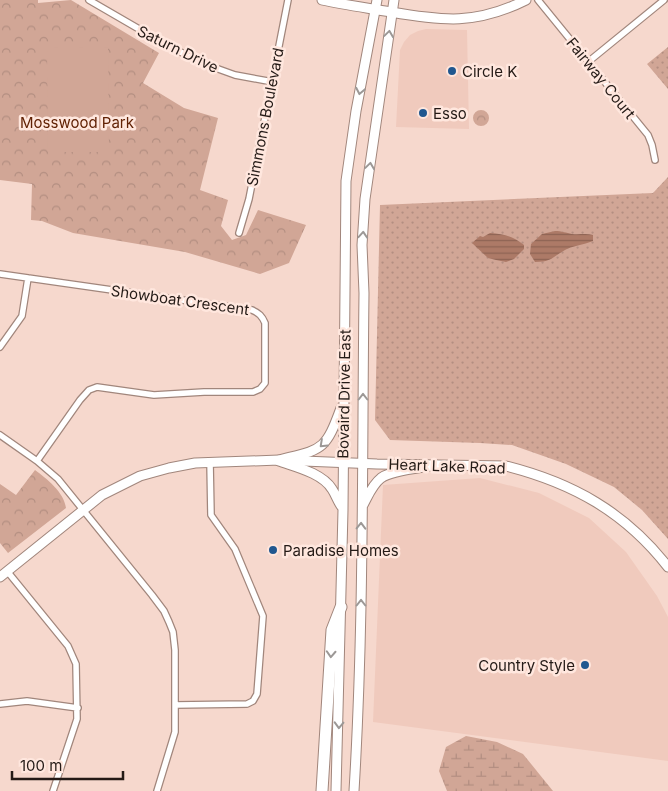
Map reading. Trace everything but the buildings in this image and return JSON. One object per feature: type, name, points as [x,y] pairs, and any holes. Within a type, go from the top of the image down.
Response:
[{"type":"highway","points":[[322,791],[332,630],[341,607]]},
{"type":"main road","points":[[322,0],[376,5],[392,12],[432,19],[457,20],[492,14],[526,0]]},
{"type":"main road","name":"Bovaird Drive East","points":[[354,791],[359,686],[362,508],[362,244],[365,199],[394,0]]},
{"type":"main road","name":"Bovaird Drive East","points":[[336,791],[343,510],[346,181],[356,111],[376,5]]},
{"type":"main road","points":[[4,574],[82,510],[112,489],[140,476],[182,465],[210,462],[279,460],[323,446],[332,432],[344,401]]},
{"type":"main road","points":[[279,460],[317,476],[324,481],[332,489],[343,510]]},
{"type":"main road","name":"Heart Lake Road","points":[[279,460],[506,466],[544,477],[572,488],[608,508],[641,536],[668,568]]},
{"type":"main road","points":[[362,508],[372,488],[380,479],[388,474],[436,465]]},
{"type":"street","name":"Saturn Drive","points":[[89,0],[199,62],[235,75],[273,82]]},
{"type":"street","name":"Simmons Boulevard","points":[[239,233],[249,199],[288,0]]},
{"type":"street","name":"Fairway Court","points":[[538,0],[648,135],[655,160]]},
{"type":"street","points":[[588,62],[664,0]]},
{"type":"street","name":"Showboat Crescent","points":[[0,274],[252,310],[258,312],[263,317],[265,331],[265,383],[260,389],[253,392],[154,395],[103,387],[93,388],[80,400],[37,462]]},
{"type":"street","points":[[0,347],[22,316],[28,278]]},
{"type":"street","points":[[0,435],[58,479],[152,594],[169,622],[173,632],[175,650],[174,739],[157,791]]},
{"type":"street","points":[[175,704],[247,704],[253,701],[257,694],[263,616],[235,549],[211,515],[210,462]]},
{"type":"street","points":[[4,574],[68,646],[73,654],[78,674],[78,708],[75,727],[53,791]]},
{"type":"street","points":[[0,704],[26,701],[78,708]]},
{"type":"shaded area","points":[[426,29],[467,30],[469,129],[396,127],[400,50],[410,35]]},
{"type":"shaded area","points":[[555,231],[593,235],[593,241],[568,249],[549,260],[535,262],[530,254],[531,244],[542,234]]},
{"type":"shaded area","points":[[490,233],[512,238],[524,245],[524,249],[514,259],[506,262],[488,258],[472,243],[480,236],[483,237]]},
{"type":"shaded area","points":[[480,478],[539,493],[589,518],[626,552],[657,596],[668,617],[668,761],[373,722],[383,485]]},
{"type":"green space","name":"Mosswood Park","points":[[0,0],[38,0],[38,3],[71,0],[159,53],[143,83],[184,108],[218,118],[200,190],[228,200],[221,226],[232,240],[246,235],[258,210],[306,225],[289,263],[260,274],[185,252],[73,233],[42,221],[31,220],[32,184],[0,180]]},
{"type":"green space","points":[[668,47],[668,89],[647,64]]},
{"type":"green space","points":[[47,48],[108,48],[109,152],[48,152]]},
{"type":"green space","points":[[478,110],[484,110],[489,115],[487,124],[478,126],[473,121],[473,115]]},
{"type":"green space","points":[[668,177],[668,539],[642,510],[614,487],[566,464],[512,445],[390,440],[375,420],[380,205],[653,193]]},
{"type":"green space","points":[[35,470],[58,491],[65,502],[66,508],[8,553],[0,543],[0,484],[16,495]]},
{"type":"green space","points":[[466,736],[497,742],[523,754],[553,791],[447,791],[439,771],[446,747]]},
{"type":"place","name":"Circle K","points":[[452,71]]},
{"type":"place","name":"Esso","points":[[423,113]]},
{"type":"place","name":"Paradise Homes","points":[[273,550]]},
{"type":"place","name":"Country Style","points":[[585,665]]}]
